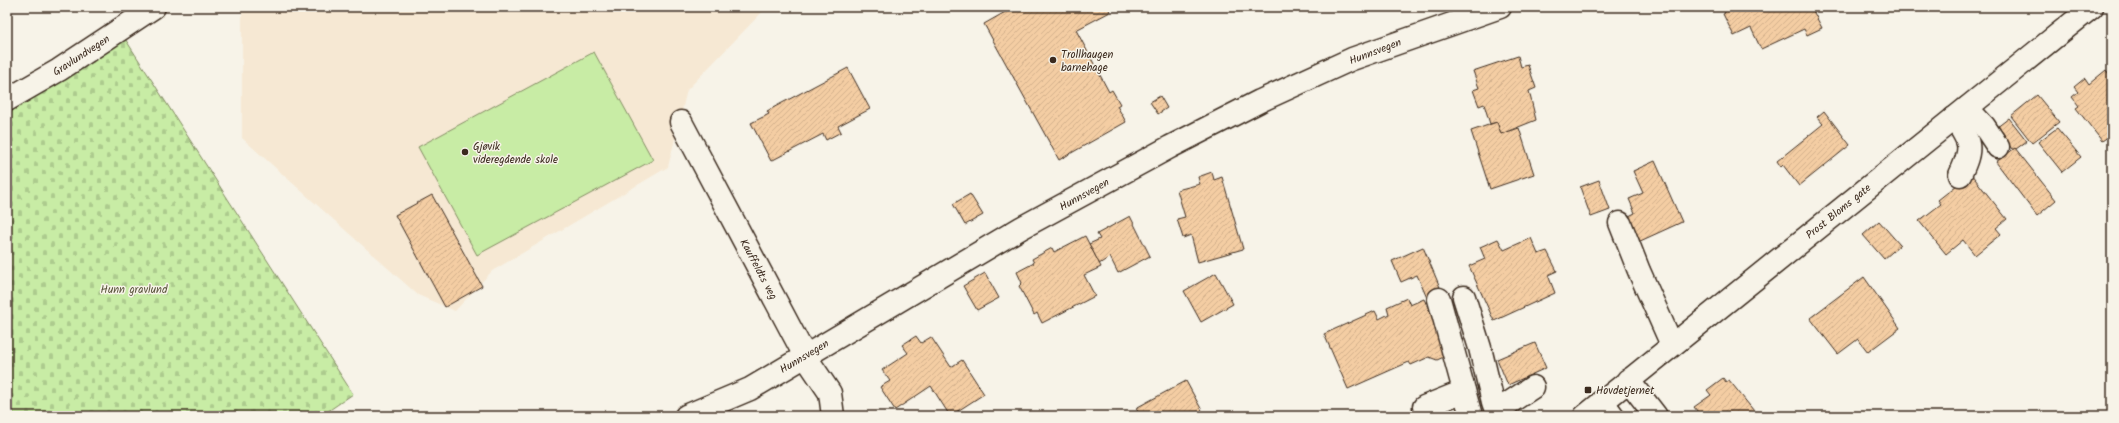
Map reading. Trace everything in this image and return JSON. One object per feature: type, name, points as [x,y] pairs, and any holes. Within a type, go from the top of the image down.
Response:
[{"type":"street","name":"Gravlundvegen","points":[[7,100],[59,70],[154,7]]},
{"type":"street","name":"Prost Bloms gate","points":[[1585,416],[1608,409],[1628,380],[2092,7]]},
{"type":"street","name":"Hunnsvegen","points":[[686,416],[750,389],[1021,228],[1191,136],[1352,59],[1496,8]]},
{"type":"street","points":[[1960,113],[1984,126],[1998,147]]},
{"type":"street","points":[[1960,113],[1968,138],[1969,156],[1960,175]]},
{"type":"street","name":"Kauffeldts veg","points":[[681,122],[718,209],[805,356],[830,393],[833,416]]},
{"type":"street","points":[[1620,223],[1639,271],[1672,345]]},
{"type":"street","points":[[1464,297],[1498,414],[1533,387]]},
{"type":"street","points":[[1439,299],[1471,416]]},
{"type":"street","points":[[1628,380],[1656,416]]},
{"type":"street","points":[[1424,407],[1464,390]]},
{"type":"shaded area","name":"Gjøvik videregående skole","points":[[242,7],[767,7],[687,90],[668,167],[492,271],[455,311],[418,295],[242,138]]},
{"type":"green space","name":"Hunn gravlund","points":[[122,34],[353,394],[321,416],[7,416],[7,108]]},
{"type":"green space","points":[[594,52],[653,160],[477,255],[418,147]]},
{"type":"building","points":[[1005,7],[1108,7],[1110,12],[1076,30],[1109,92],[1112,90],[1120,104],[1117,106],[1126,122],[1059,160],[984,24],[1007,11]]},
{"type":"building","points":[[1723,7],[1811,7],[1822,28],[1807,35],[1804,29],[1761,49],[1751,28],[1734,36],[1723,14],[1725,13]]},
{"type":"building","points":[[1518,56],[1521,67],[1528,65],[1536,88],[1529,91],[1536,120],[1501,134],[1497,122],[1490,124],[1484,104],[1479,106],[1473,90],[1479,88],[1473,71]]},
{"type":"building","points":[[848,68],[870,109],[838,126],[841,132],[826,140],[823,134],[771,161],[751,123],[769,114],[767,111]]},
{"type":"building","points":[[2106,70],[2112,78],[2112,134],[2102,141],[2076,108],[2079,106],[2072,97],[2078,92],[2074,87],[2085,78],[2089,84]]},
{"type":"building","points":[[2037,95],[2059,122],[2032,143],[2011,116]]},
{"type":"building","points":[[1160,96],[1167,108],[1158,114],[1150,102]]},
{"type":"building","points":[[1824,111],[1850,145],[1799,186],[1783,165],[1781,167],[1777,161],[1823,124],[1817,117]]},
{"type":"building","points":[[2009,118],[2027,141],[2016,149],[2012,149],[1996,128]]},
{"type":"building","points":[[1497,122],[1501,134],[1519,128],[1534,174],[1490,189],[1471,131]]},
{"type":"building","points":[[2057,128],[2081,157],[2062,172],[2038,142]]},
{"type":"building","points":[[2015,148],[2056,200],[2037,216],[1996,162]]},
{"type":"building","points":[[1655,161],[1682,222],[1638,242],[1627,217],[1635,213],[1629,199],[1643,193],[1633,171]]},
{"type":"building","points":[[1212,172],[1214,180],[1222,177],[1243,249],[1198,262],[1191,235],[1183,238],[1177,219],[1185,217],[1177,190],[1200,184],[1198,177]]},
{"type":"building","points":[[1971,174],[2007,219],[1996,228],[2001,234],[1975,255],[1963,240],[1946,254],[1919,221],[1941,204],[1938,200]]},
{"type":"building","points":[[1599,180],[1610,210],[1591,217],[1580,187]]},
{"type":"building","points":[[970,194],[983,215],[965,225],[953,204]]},
{"type":"building","points":[[432,195],[482,286],[445,307],[395,215]]},
{"type":"building","points":[[1130,216],[1150,256],[1118,273],[1110,257],[1099,264],[1089,244],[1100,239],[1097,234]]},
{"type":"building","points":[[1879,221],[1900,245],[1884,259],[1863,235]]},
{"type":"building","points":[[1085,236],[1101,267],[1084,275],[1095,296],[1042,323],[1037,313],[1034,315],[1019,286],[1022,283],[1017,272],[1034,263],[1032,259],[1052,248],[1054,252]]},
{"type":"building","points":[[1531,238],[1538,254],[1547,251],[1557,271],[1548,275],[1555,293],[1494,321],[1469,266],[1485,259],[1480,247],[1498,239],[1504,250]]},
{"type":"building","points":[[1423,247],[1442,292],[1427,298],[1417,275],[1401,282],[1392,261]]},
{"type":"building","points":[[985,273],[999,298],[977,310],[963,286]]},
{"type":"building","points":[[1216,273],[1233,304],[1201,322],[1184,291]]},
{"type":"building","points":[[1864,277],[1900,328],[1868,352],[1858,339],[1838,354],[1810,318]]},
{"type":"building","points":[[1407,298],[1410,305],[1424,299],[1441,336],[1446,356],[1437,360],[1429,357],[1411,365],[1409,362],[1348,389],[1324,334],[1375,311],[1379,319],[1389,314],[1387,307]]},
{"type":"building","points":[[916,336],[921,343],[931,337],[951,367],[962,360],[984,394],[950,416],[931,386],[895,410],[880,387],[890,381],[882,370],[908,353],[902,345]]},
{"type":"building","points":[[1535,343],[1546,368],[1508,385],[1497,359]]},
{"type":"building","points":[[1723,378],[1726,382],[1729,380],[1758,416],[1701,416],[1694,407],[1711,395],[1707,390]]},
{"type":"building","points":[[1186,381],[1205,416],[1140,416],[1136,408]]},
{"type":"place","name":"Trollhaugen barnehage","points":[[1053,60]]},
{"type":"place","name":"Gjøvik videregående skole","points":[[465,152]]},
{"type":"place","name":"Hovdetjernet","points":[[1588,390]]}]
